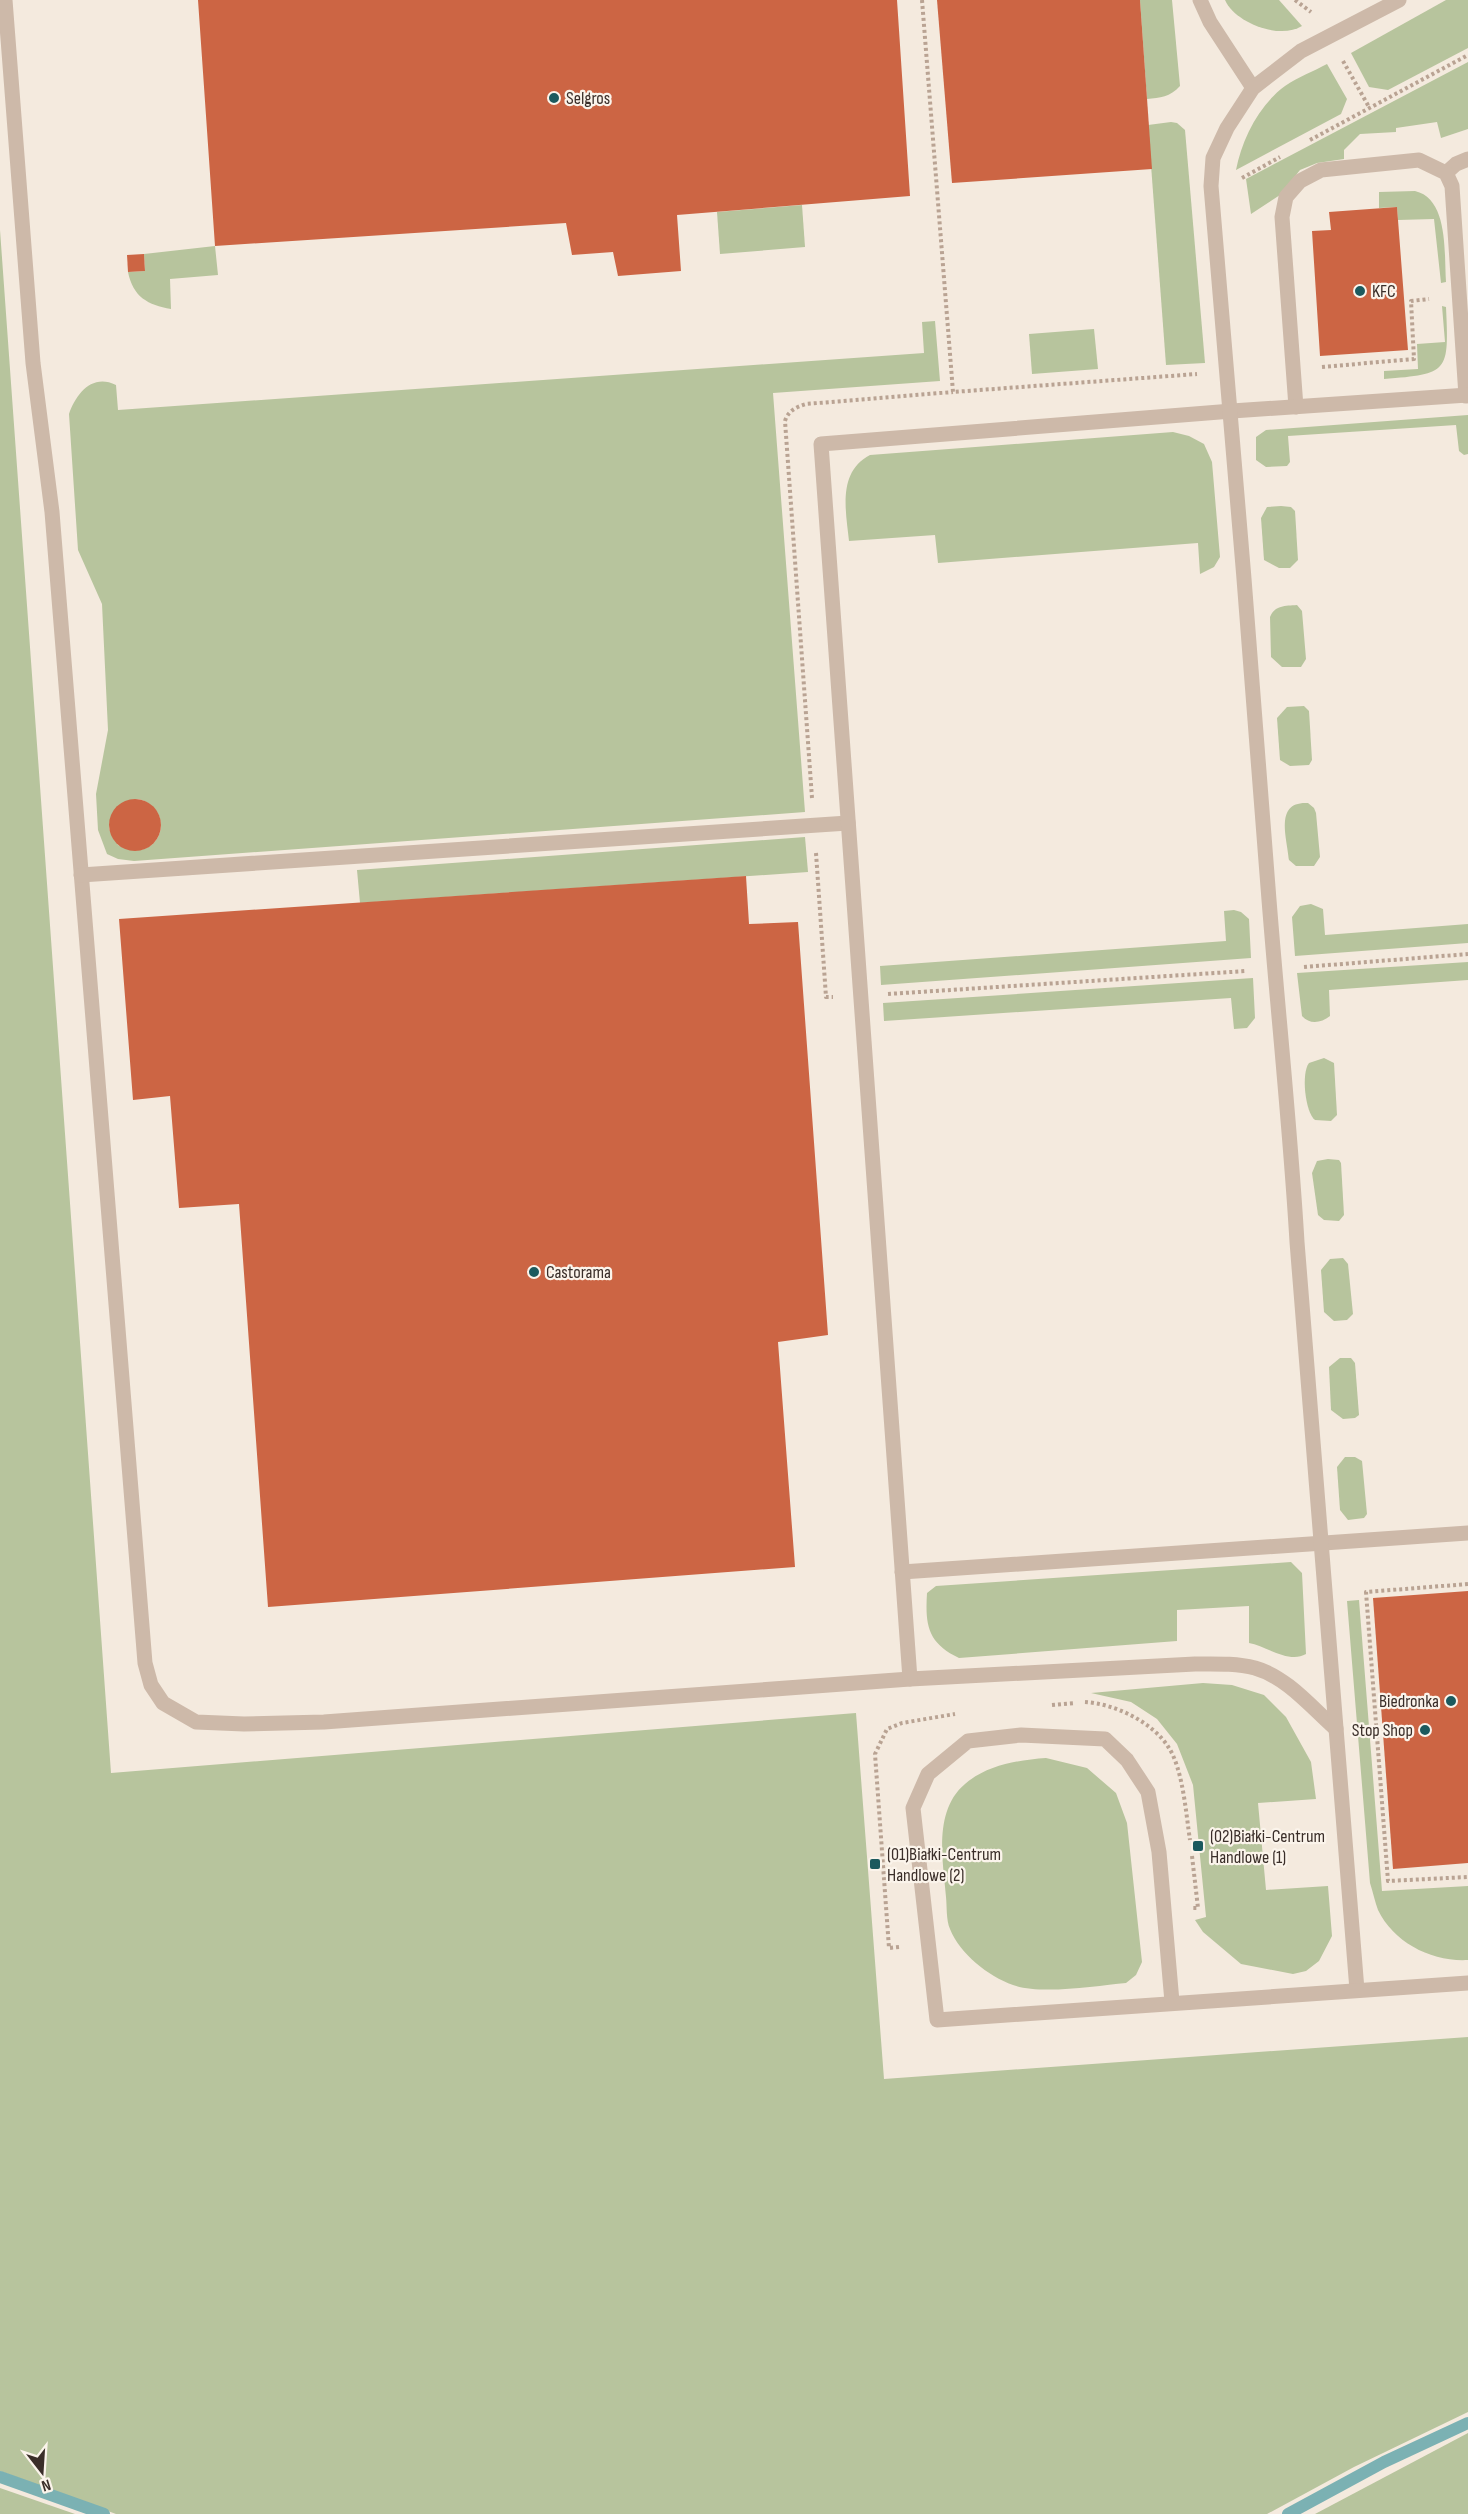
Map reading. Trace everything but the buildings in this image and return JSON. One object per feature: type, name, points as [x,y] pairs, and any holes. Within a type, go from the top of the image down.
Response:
[{"type":"lane","points":[[5,0],[33,363],[52,512],[145,1663],[151,1685],[163,1703],[196,1722],[324,1722],[910,1679],[1230,1664],[1257,1669],[1289,1687],[1336,1729]]},
{"type":"lane","points":[[1200,0],[1210,22],[1253,88]]},
{"type":"lane","points":[[1357,1990],[1232,411],[1211,186],[1213,158],[1227,128],[1253,88],[1301,51],[1400,0]]},
{"type":"lane","points":[[1446,173],[1456,164],[1468,159]]},
{"type":"lane","points":[[910,1679],[821,444],[1232,411],[1296,407],[1467,396],[1452,186],[1446,173],[1419,160],[1321,170],[1300,181],[1286,197],[1282,217],[1296,407]]},
{"type":"lane","points":[[81,875],[848,823]]},
{"type":"lane","points":[[902,1572],[1468,1533]]},
{"type":"lane","points":[[1172,2002],[1159,1851],[1148,1792],[1127,1760],[1105,1739],[1022,1735],[968,1741],[928,1774],[913,1808],[937,2020],[1468,1983]]},
{"type":"path","points":[[922,0],[953,392],[1228,372]]},
{"type":"path","points":[[1293,370],[1414,358],[1411,301],[1459,297]]},
{"type":"path","points":[[826,997],[1275,969],[1468,954]]},
{"type":"path","points":[[1468,1584],[1366,1592],[1388,1881],[1468,1877]]},
{"type":"path","points":[[1042,1706],[1088,1701],[1119,1708],[1145,1724],[1169,1748],[1183,1788],[1190,1842]]},
{"type":"path","points":[[928,1945],[889,1948],[875,1754],[887,1730],[902,1723],[963,1713]]},
{"type":"path","points":[[1164,1909],[1198,1908],[1191,1853]]},
{"type":"green space","points":[[1140,0],[1172,0],[1180,86],[1169,95],[1147,99]]},
{"type":"green space","points":[[1225,0],[1279,0],[1302,26],[1282,31],[1259,27],[1238,16]]},
{"type":"green space","points":[[1446,0],[1468,0],[1468,48],[1388,90],[1369,87],[1351,53]]},
{"type":"green space","points":[[1468,62],[1468,129],[1441,138],[1437,122],[1396,128],[1396,132],[1360,134],[1344,150],[1344,159],[1317,163],[1300,170],[1280,195],[1251,214],[1246,179]]},
{"type":"green space","points":[[1327,64],[1347,99],[1341,114],[1236,170],[1247,135],[1267,103],[1285,86]]},
{"type":"green space","points":[[1177,123],[1185,130],[1205,363],[1166,365],[1148,125]]},
{"type":"green space","points":[[1415,191],[1426,196],[1434,205],[1439,216],[1444,243],[1446,282],[1441,283],[1434,219],[1398,220],[1397,207],[1379,208],[1379,192]]},
{"type":"green space","points":[[802,205],[805,247],[720,254],[717,212]]},
{"type":"green space","points":[[0,230],[111,1773],[856,1713],[884,2079],[1468,2037],[1468,2412],[1354,2467],[1267,2514],[116,2514],[0,2471]]},
{"type":"green space","points":[[215,246],[218,275],[170,279],[171,309],[155,305],[143,298],[130,281],[128,272],[145,271],[144,254]]},
{"type":"green space","points":[[1442,306],[1446,307],[1447,345],[1445,357],[1440,366],[1422,375],[1384,379],[1384,371],[1418,369],[1417,344],[1445,342]]},
{"type":"green space","points":[[935,321],[940,381],[773,393],[805,812],[134,861],[118,859],[107,854],[98,830],[96,794],[108,730],[102,604],[78,550],[69,414],[76,399],[92,384],[107,382],[116,385],[118,410],[924,353],[922,322]],"holes":[[[139,799],[152,806],[159,815],[161,825],[159,835],[153,844],[144,849],[132,850],[118,845],[109,829],[111,817],[117,808],[121,804]]]},
{"type":"green space","points":[[1094,329],[1098,369],[1032,374],[1029,334]]},
{"type":"green space","points":[[1468,415],[1468,454],[1464,455],[1459,451],[1456,425],[1288,436],[1290,462],[1287,466],[1266,467],[1256,460],[1256,437],[1266,430]]},
{"type":"green space","points":[[1173,432],[1189,436],[1204,444],[1212,462],[1220,557],[1214,567],[1200,574],[1198,543],[938,563],[935,535],[849,541],[846,506],[848,482],[860,462],[870,455]]},
{"type":"green space","points":[[1267,507],[1291,507],[1295,511],[1298,560],[1290,568],[1279,568],[1264,560],[1261,518]]},
{"type":"green space","points":[[1297,605],[1302,611],[1306,659],[1301,667],[1282,667],[1271,657],[1270,617],[1278,608]]},
{"type":"green space","points":[[1304,706],[1309,711],[1312,760],[1309,765],[1290,766],[1280,760],[1277,718],[1287,707]]},
{"type":"green space","points":[[1308,803],[1316,813],[1320,857],[1314,866],[1296,866],[1289,860],[1285,822],[1290,808],[1297,804]]},
{"type":"green space","points":[[805,837],[808,872],[360,903],[357,870]]},
{"type":"green space","points":[[1311,904],[1323,909],[1325,935],[1468,924],[1468,943],[1295,956],[1292,917],[1300,906]]},
{"type":"green space","points":[[1224,911],[1241,912],[1249,919],[1251,958],[881,985],[880,966],[1226,941]]},
{"type":"green space","points":[[1468,962],[1468,980],[1329,990],[1330,1016],[1316,1022],[1308,1021],[1302,1016],[1297,973]]},
{"type":"green space","points":[[1253,978],[1255,1018],[1247,1028],[1234,1029],[1231,998],[884,1021],[883,1003]]},
{"type":"green space","points":[[1324,1058],[1334,1063],[1337,1115],[1331,1121],[1315,1120],[1309,1109],[1305,1092],[1305,1075],[1309,1063]]},
{"type":"green space","points":[[1339,1160],[1341,1163],[1344,1215],[1339,1221],[1324,1220],[1318,1215],[1312,1173],[1317,1161]]},
{"type":"green space","points":[[1343,1258],[1348,1264],[1353,1314],[1347,1320],[1334,1321],[1324,1312],[1321,1270],[1330,1259]]},
{"type":"green space","points":[[1340,1358],[1351,1358],[1355,1363],[1359,1415],[1355,1418],[1343,1419],[1331,1410],[1329,1367]]},
{"type":"green space","points":[[1345,1457],[1355,1457],[1362,1461],[1367,1514],[1364,1518],[1348,1520],[1340,1510],[1337,1467]]},
{"type":"green space","points":[[1291,1562],[1302,1573],[1306,1654],[1299,1657],[1285,1656],[1249,1643],[1249,1606],[1177,1610],[1177,1641],[959,1658],[935,1640],[928,1624],[927,1593],[936,1586]]},
{"type":"green space","points":[[1359,1600],[1382,1891],[1468,1886],[1468,1960],[1441,1958],[1404,1941],[1385,1922],[1376,1904],[1370,1883],[1347,1601]]},
{"type":"green space","points":[[1203,1683],[1232,1685],[1264,1695],[1286,1717],[1311,1762],[1316,1799],[1258,1803],[1266,1890],[1328,1886],[1332,1936],[1319,1961],[1306,1971],[1293,1974],[1241,1964],[1203,1932],[1195,1920],[1206,1917],[1193,1785],[1177,1744],[1157,1719],[1131,1702],[1091,1693]]},
{"type":"green space","points":[[1046,1758],[1087,1768],[1116,1793],[1127,1823],[1142,1962],[1136,1975],[1126,1983],[1053,1990],[1013,1985],[994,1976],[976,1963],[961,1947],[949,1925],[942,1837],[948,1808],[955,1795],[965,1784],[983,1772],[1014,1762]]},
{"type":"green space","points":[[1468,2433],[1468,2514],[1315,2514]]},
{"type":"green space","points":[[0,2488],[75,2514],[0,2514]]},
{"type":"waterway","points":[[1288,2514],[1384,2462],[1468,2423]]},
{"type":"waterway","points":[[0,2477],[104,2514]]},
{"type":"place","name":"Selgros","points":[[554,98]]},
{"type":"place","name":"KFC","points":[[1360,291]]},
{"type":"place","name":"Castorama","points":[[534,1272]]},
{"type":"place","name":"Biedronka","points":[[1451,1701]]},
{"type":"place","name":"Stop Shop","points":[[1425,1730]]},
{"type":"place","name":"(02)Białki-Centrum Handlowe (1)","points":[[1198,1846]]},
{"type":"place","name":"(01)Białki-Centrum Handlowe (2)","points":[[875,1864]]}]
